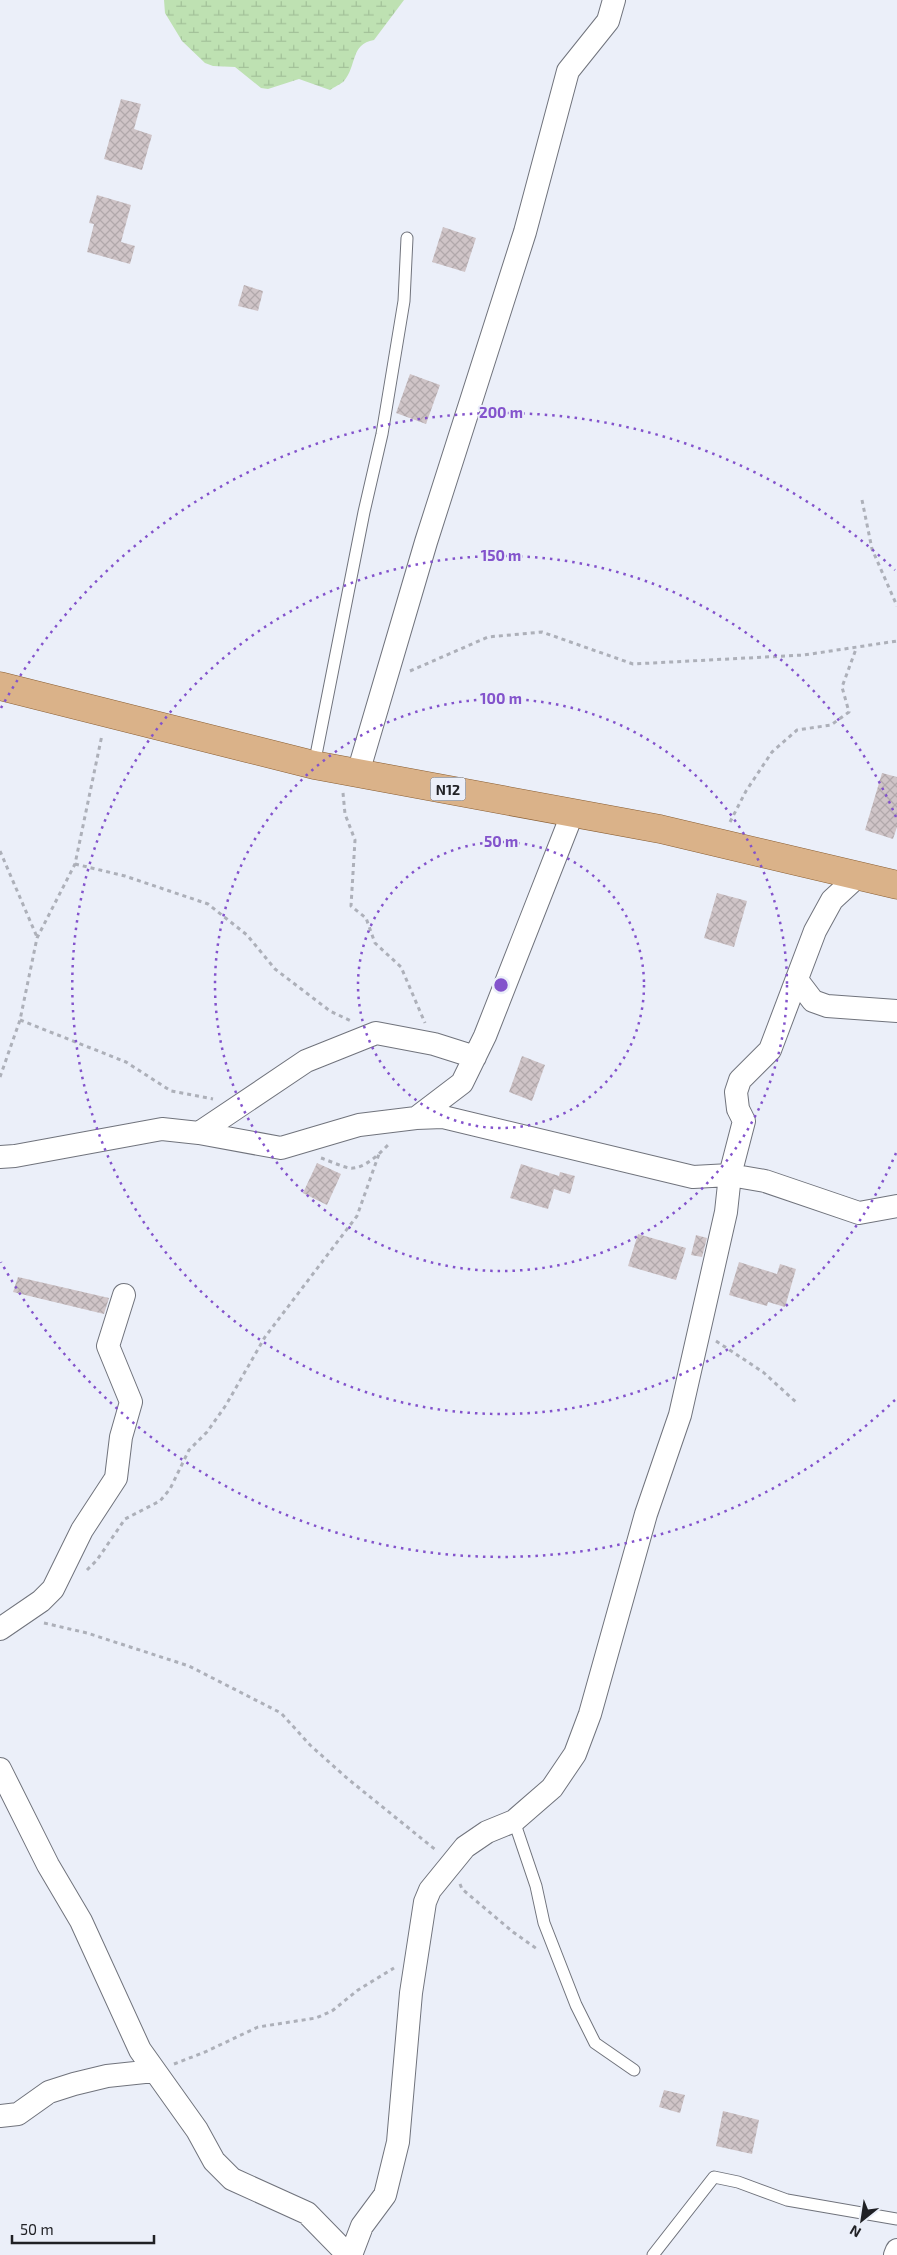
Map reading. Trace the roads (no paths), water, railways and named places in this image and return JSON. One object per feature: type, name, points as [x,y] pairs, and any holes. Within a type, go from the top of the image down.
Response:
[{"type":"main road","name":"N12","points":[[0,686],[314,765],[573,812],[720,843],[897,885]]},
{"type":"street","points":[[349,771],[384,682],[426,542],[525,232],[568,71],[608,21],[614,0]]},
{"type":"street","points":[[416,1118],[462,1082],[475,1057],[573,812]]},
{"type":"street","points":[[0,1769],[48,1866],[81,1921],[140,2050],[197,2130],[214,2161],[232,2179],[307,2213],[349,2255],[362,2226],[385,2195],[398,2142],[416,1955],[425,1902],[430,1890],[465,1847],[487,1832],[514,1821],[552,1788],[575,1754],[590,1714],[646,1514],[680,1415],[726,1212],[730,1175],[744,1121],[738,1109],[736,1092],[740,1080],[770,1050],[815,931],[832,900],[858,876]]},
{"type":"street","points":[[797,980],[813,1001],[828,1006],[897,1011]]},
{"type":"street","points":[[199,1132],[306,1061],[376,1033],[434,1044],[475,1057]]},
{"type":"street","points":[[0,1157],[15,1156],[162,1129],[199,1132],[281,1148],[359,1125],[416,1118],[443,1117],[693,1177],[730,1175],[765,1181],[858,1213],[897,1206]]},
{"type":"street","points":[[0,1629],[41,1601],[53,1589],[82,1530],[116,1478],[120,1437],[131,1402],[108,1346],[124,1295]]},
{"type":"street","points":[[0,2116],[18,2114],[49,2092],[74,2084],[107,2076],[154,2071]]},
{"type":"street","points":[[895,2255],[897,2250]]},
{"type":"lane","points":[[314,765],[364,512],[382,434],[404,301],[407,238]]},
{"type":"lane","points":[[514,1821],[536,1886],[544,1923],[560,1965],[595,2043],[634,2070]]},
{"type":"lane","points":[[653,2255],[714,2177],[738,2182],[787,2200],[897,2220]]}]
